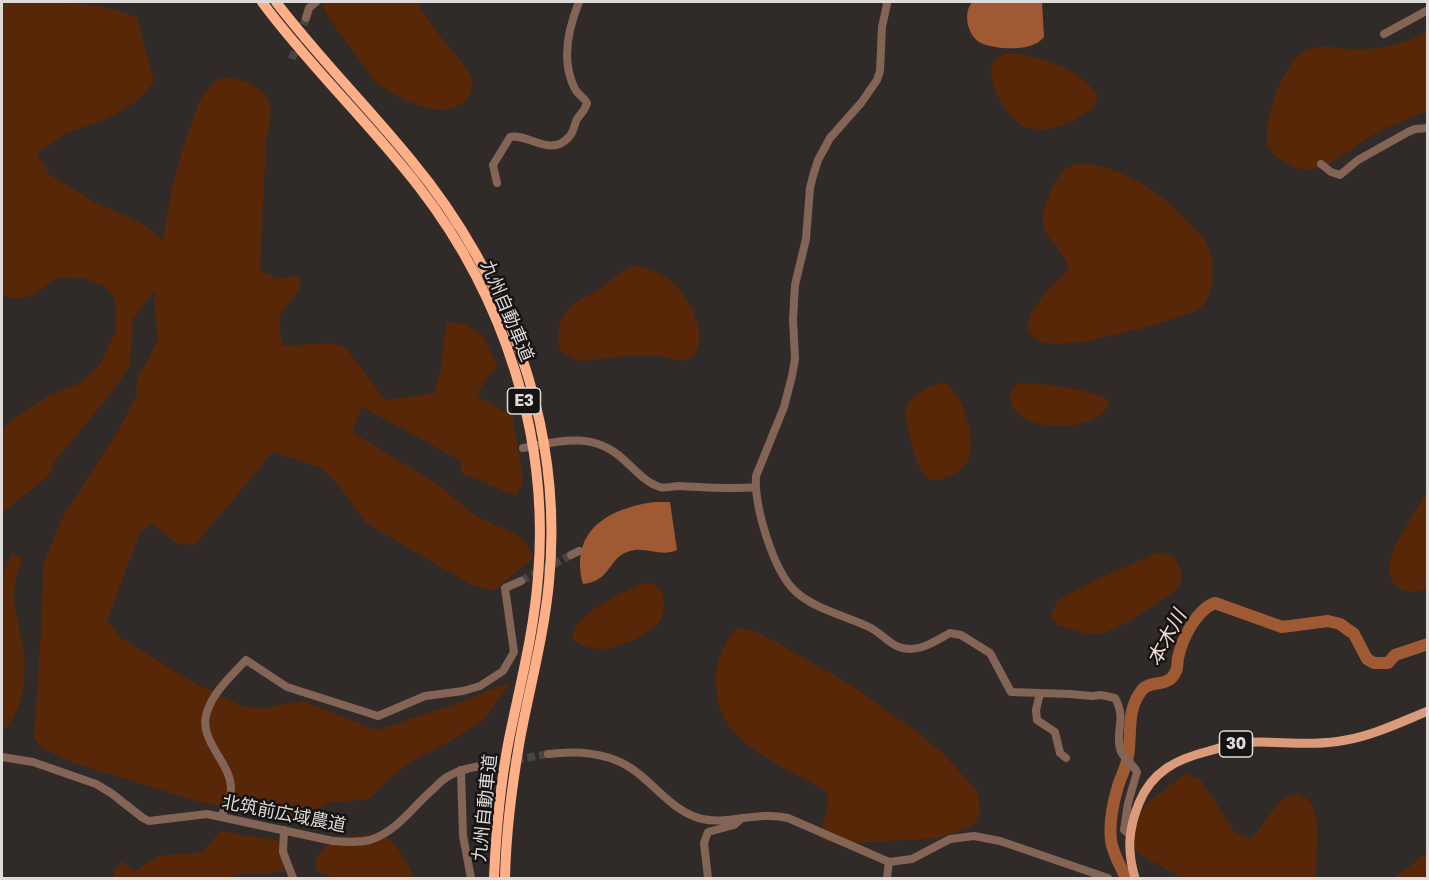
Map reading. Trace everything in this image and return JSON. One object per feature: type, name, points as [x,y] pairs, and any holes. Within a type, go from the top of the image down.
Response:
[{"type":"highway","name":"九州自動車道","points":[[262,2],[285,32],[404,168],[442,218],[483,288],[513,363],[521,392],[536,459],[540,562],[531,636],[509,740],[500,798],[494,879]]},
{"type":"highway","name":"九州自動車道","points":[[276,2],[342,82],[412,160],[461,228],[494,287],[516,339],[532,391],[546,454],[551,522],[549,578],[542,635],[512,790],[507,827],[505,879]]},
{"type":"main road","name":"30","points":[[1135,879],[1129,855],[1129,834],[1141,797],[1151,781],[1180,759],[1235,744],[1322,743],[1346,740],[1428,711]]},
{"type":"street","points":[[306,18],[309,8],[316,2]]},
{"type":"street","points":[[497,183],[493,165],[510,137],[521,137],[539,144],[557,144],[569,137],[578,118],[585,110],[587,103],[575,90],[568,73],[567,62],[571,27],[579,2]]},
{"type":"street","points":[[886,2],[881,35],[880,71],[877,80],[861,103],[830,138],[818,160],[810,188],[806,239],[795,285],[793,319],[795,359],[792,376],[784,407],[756,476],[756,487],[768,542],[778,565],[795,591],[825,609],[871,628],[900,647],[914,649],[938,642],[950,633],[961,635],[990,653],[1011,692],[1101,695],[1115,698],[1121,708],[1119,742],[1121,753],[1137,772],[1125,820],[1124,831],[1129,834]]},
{"type":"street","points":[[1384,34],[1428,10]]},
{"type":"street","points":[[1321,164],[1340,175],[1358,160],[1408,132],[1415,129],[1428,129]]},
{"type":"street","points":[[523,448],[581,439],[600,445],[619,455],[643,477],[661,488],[677,486],[732,489],[756,487]]},
{"type":"street","points":[[571,555],[579,551]]},
{"type":"street","points":[[220,816],[231,792],[230,777],[205,726],[206,713],[228,679],[246,660],[286,687],[378,717],[425,696],[463,691],[480,686],[502,671],[514,652],[505,588],[521,581]]},
{"type":"street","points":[[1040,693],[1036,710],[1037,720],[1055,732],[1060,753],[1066,758]]},
{"type":"street","points":[[548,754],[588,752],[625,764],[671,803],[696,817],[710,820],[776,815],[788,818],[889,862],[912,859],[958,836],[975,836],[1000,841],[1108,879]]},
{"type":"street","name":"北筑前広域農道","points":[[2,757],[33,762],[96,784],[143,819],[150,821],[195,815],[220,816],[333,841],[351,842],[368,841],[393,828],[446,777],[461,770],[480,766]]},
{"type":"street","points":[[461,770],[463,836],[471,879]]},
{"type":"street","points":[[708,879],[704,843],[708,832],[734,825],[743,817]]},
{"type":"street","points":[[284,830],[283,852],[293,879]]},
{"type":"street","points":[[887,879],[889,862]]},
{"type":"shaded area","points":[[2,2],[88,5],[105,7],[137,17],[154,82],[139,99],[125,109],[104,120],[64,134],[37,154],[50,175],[94,202],[151,229],[163,241],[177,168],[195,112],[203,96],[215,81],[225,78],[246,82],[264,94],[270,103],[271,114],[266,140],[260,270],[278,278],[299,276],[301,286],[279,317],[282,346],[330,343],[345,347],[385,400],[434,393],[440,372],[447,322],[466,324],[482,335],[498,366],[488,376],[476,396],[512,415],[524,482],[516,496],[461,473],[461,461],[362,407],[352,432],[440,486],[474,515],[521,537],[534,557],[495,590],[473,586],[366,523],[340,487],[321,468],[273,452],[195,545],[178,544],[151,524],[140,533],[107,620],[121,638],[189,680],[242,706],[260,709],[303,701],[377,730],[458,703],[511,682],[483,721],[412,761],[390,778],[369,799],[329,803],[292,821],[199,802],[71,762],[40,747],[34,737],[43,566],[60,522],[119,429],[137,395],[136,381],[158,340],[154,302],[156,289],[133,319],[130,366],[113,391],[54,462],[52,471],[46,478],[2,513],[2,430],[12,420],[48,396],[80,383],[101,363],[116,330],[115,299],[104,286],[87,279],[57,277],[38,292],[24,298],[16,299],[2,293]]},
{"type":"shaded area","points":[[321,2],[416,2],[470,74],[472,89],[469,96],[453,108],[442,109],[417,105],[393,94],[371,76],[333,24]]},
{"type":"shaded area","points":[[972,2],[1042,2],[1044,37],[1032,45],[1014,48],[981,43],[972,35],[968,24],[968,12]]},
{"type":"shaded area","points":[[1427,31],[1427,111],[1380,131],[1337,160],[1314,169],[1297,168],[1282,161],[1271,152],[1267,136],[1271,109],[1282,80],[1296,58],[1304,51],[1321,47],[1380,48],[1409,40]]},
{"type":"shaded area","points":[[1003,54],[1034,57],[1070,70],[1089,85],[1097,95],[1095,106],[1080,117],[1053,128],[1035,129],[1019,123],[1005,108],[991,78],[994,61]]},
{"type":"shaded area","points":[[1083,163],[1126,175],[1151,189],[1202,236],[1212,258],[1213,276],[1210,293],[1199,308],[1154,325],[1085,341],[1046,343],[1031,335],[1028,325],[1035,307],[1069,267],[1045,230],[1043,218],[1046,204],[1062,172],[1069,167]]},
{"type":"shaded area","points":[[636,266],[665,277],[686,299],[697,321],[699,343],[696,352],[682,361],[664,356],[647,356],[583,361],[562,352],[558,335],[565,312],[576,302],[601,288],[622,272]]},
{"type":"shaded area","points":[[944,383],[951,388],[963,406],[970,430],[970,453],[966,465],[960,470],[945,478],[933,480],[927,477],[918,463],[905,414],[910,402],[919,392]]},
{"type":"shaded area","points":[[1019,383],[1051,385],[1089,392],[1107,399],[1109,405],[1090,421],[1075,425],[1043,425],[1029,421],[1018,413],[1011,403],[1011,391]]},
{"type":"shaded area","points":[[1427,487],[1427,588],[1408,591],[1400,589],[1390,577],[1389,565],[1393,552]]},
{"type":"shaded area","points":[[655,502],[670,502],[677,550],[665,553],[640,550],[627,552],[621,555],[599,579],[583,584],[580,565],[582,549],[596,525],[622,510]]},
{"type":"shaded area","points":[[1160,552],[1172,556],[1180,566],[1182,578],[1176,590],[1128,622],[1102,634],[1082,633],[1056,624],[1051,616],[1058,600],[1104,576]]},
{"type":"shaded area","points":[[12,553],[22,557],[14,593],[25,671],[19,704],[9,724],[2,732],[2,576]]},
{"type":"shaded area","points":[[642,583],[654,584],[663,595],[663,613],[655,627],[632,641],[606,649],[596,649],[573,640],[574,631],[588,614]]},
{"type":"shaded area","points":[[739,628],[752,630],[776,642],[851,685],[911,727],[941,752],[978,791],[980,811],[976,822],[968,828],[937,838],[841,844],[826,842],[822,839],[822,827],[828,802],[825,790],[755,750],[732,730],[722,714],[716,686],[717,666],[731,635]]},
{"type":"shaded area","points":[[1185,774],[1200,779],[1235,832],[1246,838],[1253,837],[1283,800],[1297,793],[1308,799],[1315,812],[1316,821],[1315,878],[1183,878],[1140,855],[1134,846],[1133,823],[1148,802]]},
{"type":"shaded area","points":[[220,831],[286,842],[284,872],[237,875],[227,878],[114,878],[114,872],[121,861],[134,871],[159,856],[203,852]]},
{"type":"shaded area","points":[[380,834],[386,837],[401,853],[413,878],[334,878],[317,871],[317,860],[321,851],[328,845],[348,837]]},
{"type":"shaded area","points":[[1427,851],[1427,878],[1394,878],[1425,854]]},
{"type":"waterway","name":"本木川","points":[[1126,878],[1113,849],[1111,827],[1116,793],[1127,760],[1130,722],[1134,706],[1145,687],[1173,677],[1186,634],[1196,618],[1208,607],[1215,603],[1282,627],[1328,621],[1340,624],[1354,634],[1367,659],[1374,663],[1388,663],[1395,655],[1428,644]]},
{"type":"tunnel","points":[[292,59],[306,18]]},
{"type":"tunnel","points":[[521,581],[571,555]]},
{"type":"tunnel","points":[[480,766],[548,754]]}]
